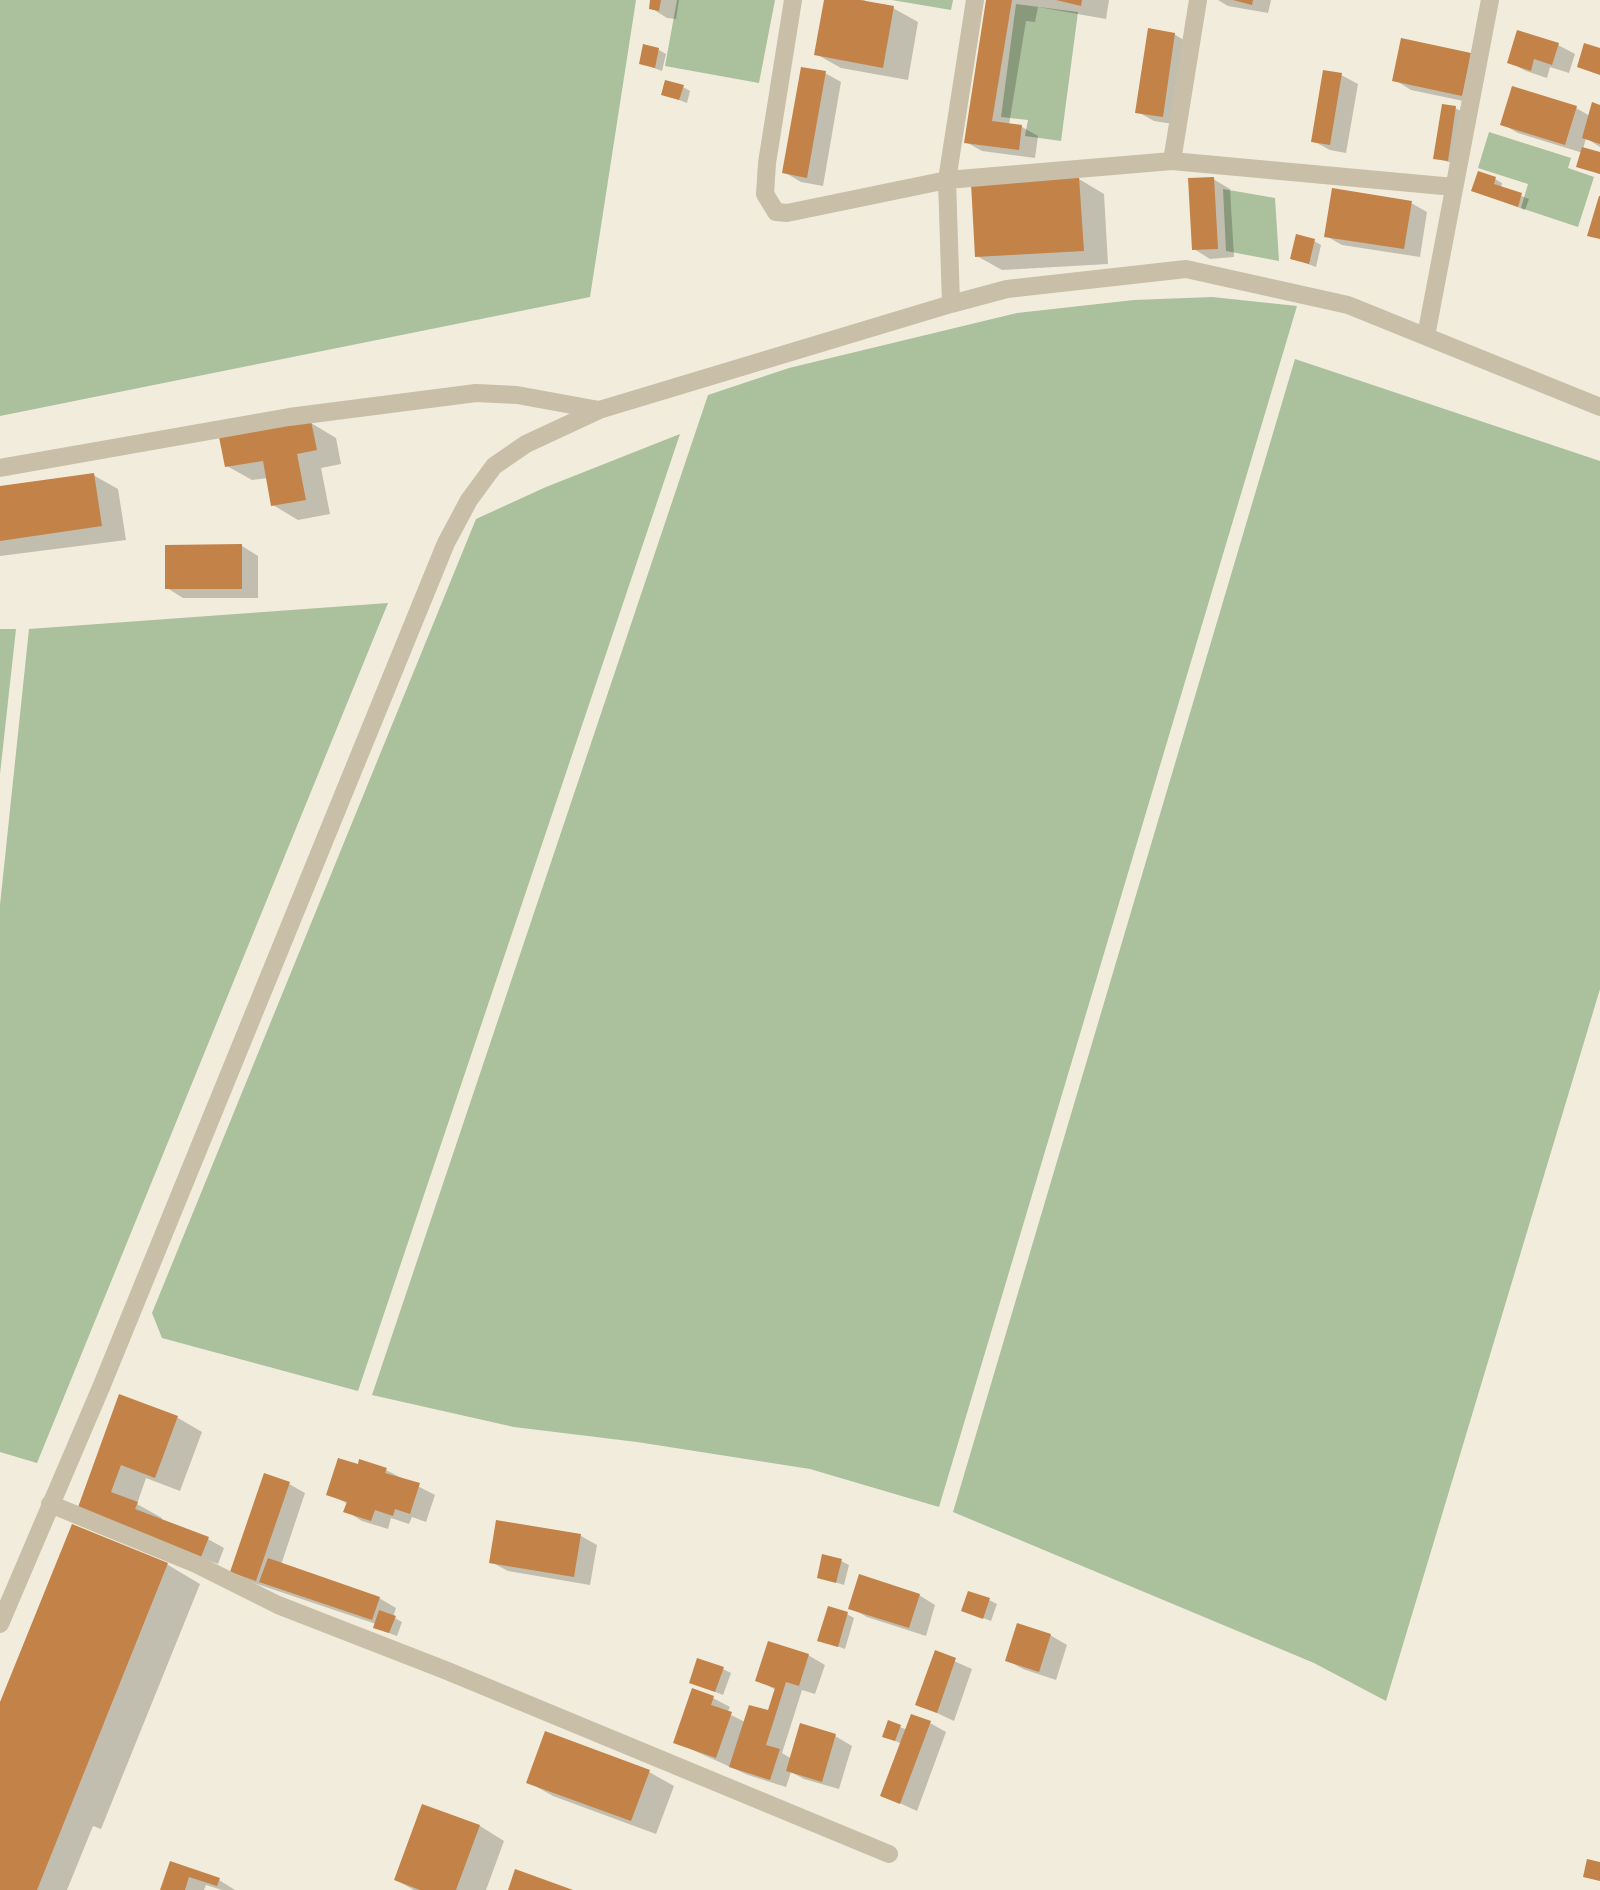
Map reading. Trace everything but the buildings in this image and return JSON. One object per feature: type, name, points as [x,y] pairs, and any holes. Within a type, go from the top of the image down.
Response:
[{"type":"lane","points":[[793,0],[767,163],[765,194],[776,212],[787,213],[947,180],[1172,161],[1454,187]]},
{"type":"lane","points":[[951,304],[947,180],[975,0]]},
{"type":"lane","points":[[1172,161],[1198,0]]},
{"type":"lane","points":[[1426,336],[1490,0]]},
{"type":"lane","points":[[0,1624],[107,1373],[446,543],[469,500],[494,466],[526,444],[599,410],[951,304],[1007,289],[1186,269],[1348,305],[1600,407]]},
{"type":"lane","points":[[0,468],[289,417],[476,393],[517,395],[599,410]]},
{"type":"lane","points":[[50,1504],[196,1564],[278,1605],[460,1676],[889,1854]]},
{"type":"green space","points":[[0,0],[636,0],[590,297],[0,416]]},
{"type":"green space","points":[[677,0],[775,0],[759,83],[665,66]]},
{"type":"green space","points":[[892,0],[953,0],[951,10]]},
{"type":"green space","points":[[1016,4],[1078,12],[1061,141],[1025,136],[1028,120],[1001,117]]},
{"type":"green space","points":[[1489,132],[1571,158],[1568,168],[1594,177],[1578,227],[1521,208],[1528,184],[1478,168]]},
{"type":"green space","points":[[1223,189],[1275,198],[1279,261],[1226,251]]},
{"type":"green space","points":[[1212,297],[1297,306],[939,1507],[810,1469],[637,1442],[514,1427],[372,1395],[708,395],[789,368],[1017,313],[1134,300]]},
{"type":"green space","points":[[1295,359],[1600,461],[1600,989],[1386,1701],[1314,1663],[953,1512]]},
{"type":"green space","points":[[680,434],[358,1391],[162,1338],[152,1313],[476,519],[546,487]]},
{"type":"green space","points":[[388,603],[37,1463],[0,1452],[0,905],[29,629]]},
{"type":"green space","points":[[0,629],[16,629],[0,774]]}]
